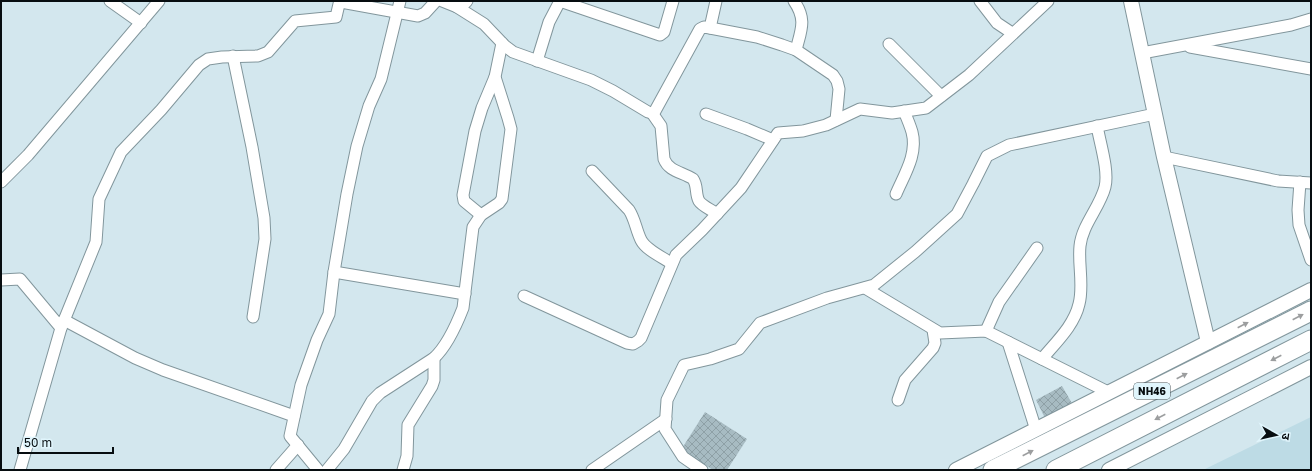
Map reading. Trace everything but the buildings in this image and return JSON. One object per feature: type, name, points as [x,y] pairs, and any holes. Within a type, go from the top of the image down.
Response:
[{"type":"highway","name":"NH46","points":[[993,470],[1311,311]]},
{"type":"highway","name":"NH46","points":[[1056,470],[1311,340]]},
{"type":"street","points":[[110,1],[141,23]]},
{"type":"street","points":[[1,182],[28,155],[159,1]]},
{"type":"street","points":[[20,470],[62,324],[96,242],[99,199],[121,152],[161,110],[199,65],[208,59],[234,56],[258,56],[268,52],[295,20],[336,17],[339,4],[341,2],[400,6],[418,16],[425,13],[436,1]]},
{"type":"street","points":[[442,1],[457,7],[484,24],[513,52],[591,80],[652,113],[661,126],[664,159],[666,164],[670,168],[693,179],[696,183],[698,200],[700,203],[717,214]]},
{"type":"street","points":[[457,7],[467,1]]},
{"type":"street","points":[[537,61],[549,22],[554,9],[560,1],[660,34],[664,32],[673,1]]},
{"type":"street","points":[[710,28],[716,1]]},
{"type":"street","points":[[794,1],[800,10],[802,23],[796,50]]},
{"type":"street","points":[[980,1],[997,22],[1012,33]]},
{"type":"street","points":[[524,296],[627,343],[633,344],[641,338],[676,255],[741,188],[778,133],[826,125],[860,109],[892,113],[926,108],[969,75],[1012,33],[1048,1]]},
{"type":"street","points":[[1131,1],[1164,157],[1208,342]]},
{"type":"street","points":[[318,470],[290,436],[301,386],[317,340],[329,314],[334,272],[347,194],[357,146],[369,106],[381,79],[400,6]]},
{"type":"street","points":[[1142,53],[1290,25],[1311,19]]},
{"type":"street","points":[[652,113],[700,29],[704,27],[757,37],[796,50],[833,74],[839,89],[836,120]]},
{"type":"street","points":[[480,215],[464,201],[463,195],[475,132],[482,108],[494,77],[502,43]]},
{"type":"street","points":[[889,44],[941,96]]},
{"type":"street","points":[[1183,46],[1311,69]]},
{"type":"street","points":[[234,56],[264,218],[265,239],[253,318]]},
{"type":"street","points":[[326,470],[344,449],[372,401],[380,392],[441,352],[459,318],[463,308],[473,227],[480,215],[499,203],[502,199],[511,129],[494,77]]},
{"type":"street","points":[[896,194],[910,161],[913,148],[912,133],[904,111]]},
{"type":"street","points":[[706,114],[773,140]]},
{"type":"street","points":[[702,470],[683,457],[665,429],[667,400],[684,365],[710,359],[739,349],[760,323],[827,298],[874,285],[915,252],[957,214],[987,156],[1009,145],[1155,114]]},
{"type":"street","points":[[1042,360],[1070,325],[1076,315],[1080,303],[1080,246],[1084,233],[1106,185],[1106,172],[1097,126]]},
{"type":"street","points":[[1164,157],[1278,181],[1305,183],[1298,210],[1299,225],[1311,260]]},
{"type":"street","points":[[592,171],[629,210],[645,245],[672,263]]},
{"type":"street","points":[[986,331],[999,302],[1037,248]]},
{"type":"street","points":[[334,272],[465,294]]},
{"type":"street","points":[[1,280],[20,278],[62,324],[135,358],[156,367],[294,416]]},
{"type":"street","points":[[865,288],[940,333],[946,334],[986,331],[1108,392]]},
{"type":"street","points":[[956,470],[1311,290]]},
{"type":"street","points":[[898,400],[905,380],[935,344],[933,330]]},
{"type":"street","points":[[1008,342],[1036,430]]},
{"type":"street","points":[[403,470],[407,456],[408,425],[432,386],[434,380],[434,358]]},
{"type":"street","points":[[1109,470],[1311,367]]},
{"type":"street","points":[[592,470],[666,419]]},
{"type":"street","points":[[276,470],[298,445]]},
{"type":"shaded area","points":[[1311,417],[1311,470],[1203,470]]}]
